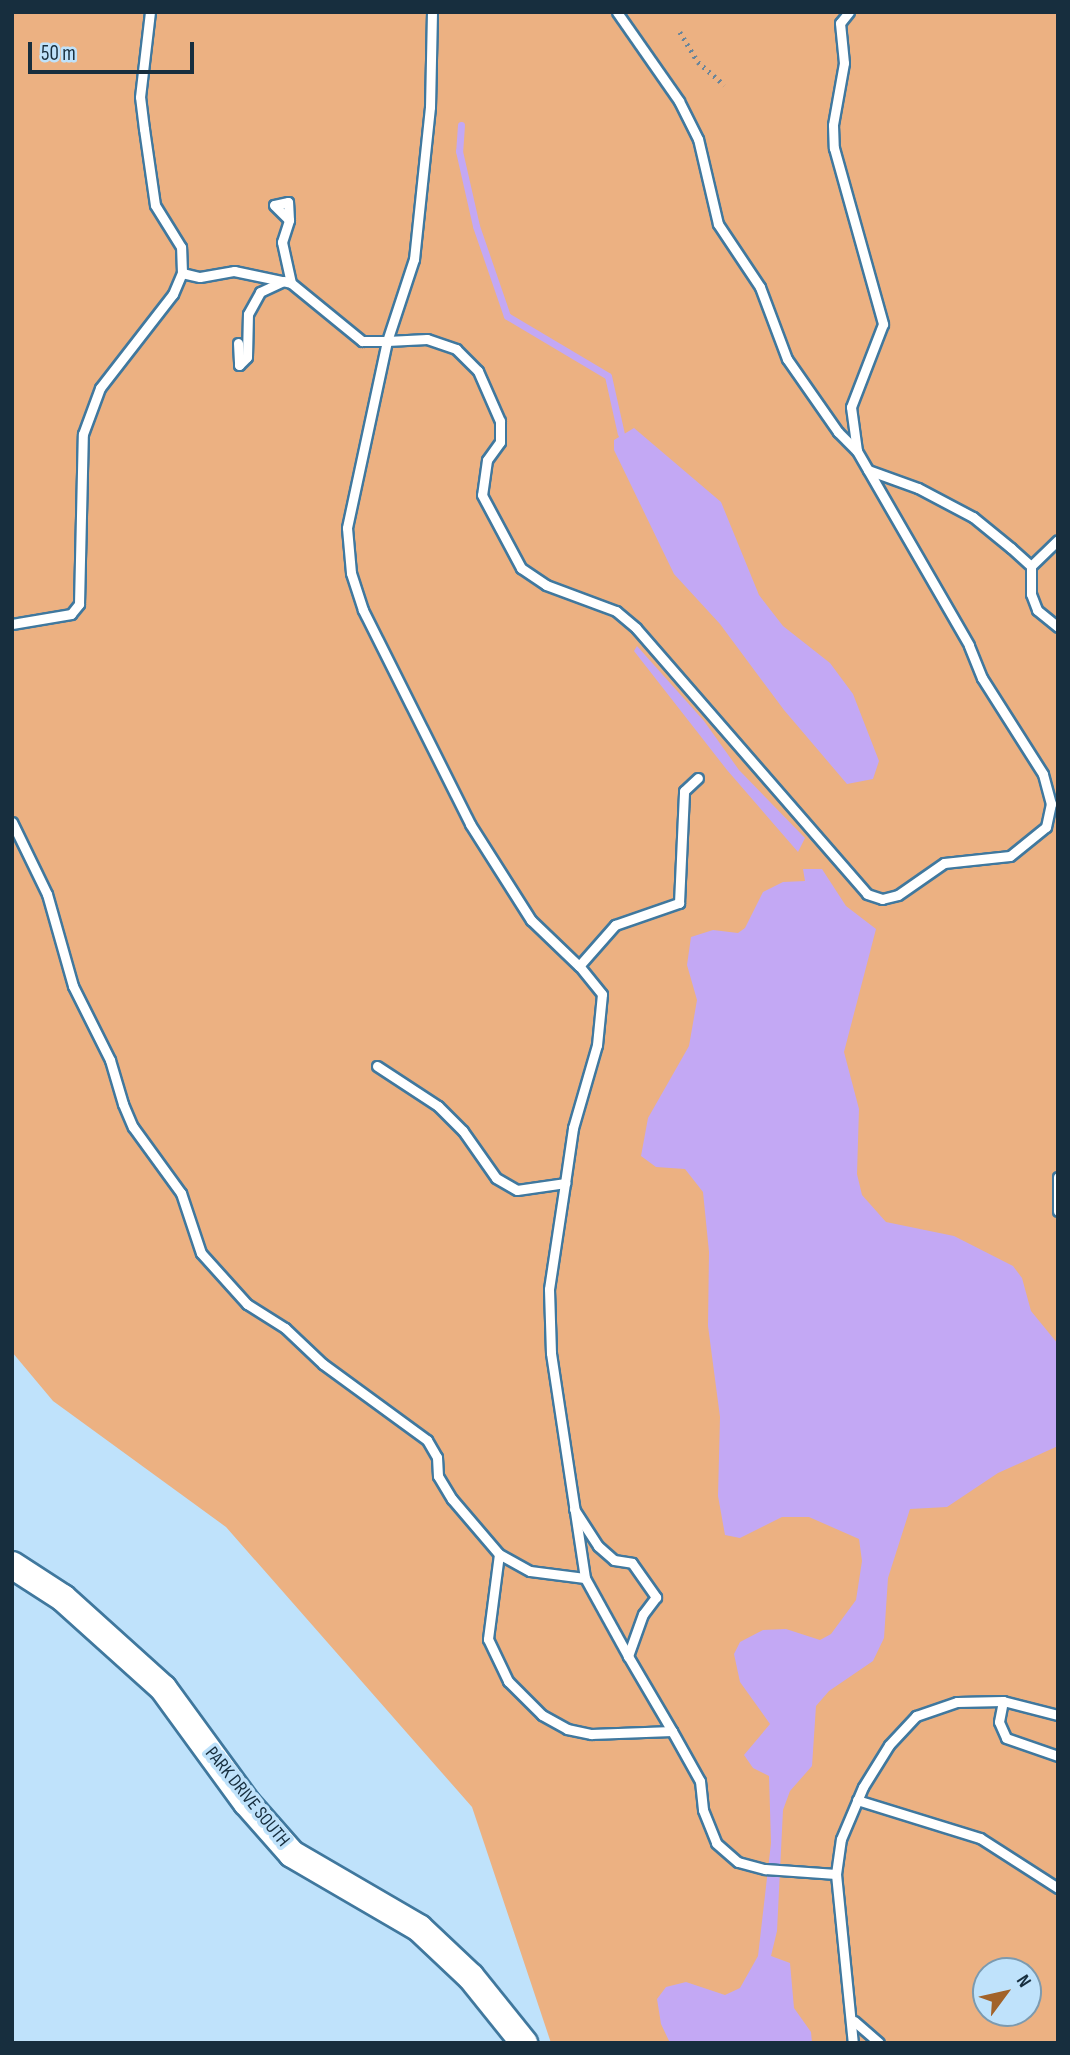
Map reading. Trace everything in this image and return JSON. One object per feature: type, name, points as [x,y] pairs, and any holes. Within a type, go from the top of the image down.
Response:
[{"type":"street","name":"PARK DRIVE SOUTH","points":[[12,1565],[63,1598],[163,1688],[247,1803],[292,1854],[419,1928],[471,1977],[524,2043]]},
{"type":"lane","points":[[12,624],[71,614],[79,604],[83,434],[100,388],[173,294],[182,274],[181,247],[155,205],[140,97],[150,12]]},
{"type":"lane","points":[[432,12],[430,107],[414,259],[387,341],[349,514],[351,573],[363,610],[470,824],[531,920],[579,965],[601,994],[597,1045],[573,1128],[549,1289],[551,1353],[571,1504],[585,1578],[699,1781],[703,1810],[716,1843],[738,1862],[765,1869],[836,1874]]},
{"type":"lane","points":[[182,274],[200,277],[234,271],[288,282],[362,341],[427,339],[456,349],[478,371],[500,421],[500,442],[487,460],[482,495],[522,568],[531,577],[594,600],[626,620],[867,894],[883,900],[898,895],[944,863],[1010,856],[1046,827],[1051,804],[1027,744],[982,678],[968,645],[857,451],[838,432],[787,359],[760,287],[718,224],[698,139],[679,101],[617,12]]},
{"type":"lane","points":[[849,12],[841,23],[844,63],[833,125],[834,148],[883,324],[851,407],[857,451]]},
{"type":"lane","points":[[288,282],[282,242],[289,220]]},
{"type":"lane","points":[[238,343],[239,365],[247,357],[247,314],[260,292],[288,282]]},
{"type":"lane","points":[[868,470],[918,488],[973,517],[1031,566]]},
{"type":"lane","points":[[1058,540],[1031,566],[1031,594],[1037,610],[1058,627]]},
{"type":"lane","points":[[579,965],[615,925],[679,903],[684,790],[698,778]]},
{"type":"lane","points":[[12,822],[47,894],[73,986],[110,1060],[123,1104],[134,1127],[181,1193],[201,1253],[247,1304],[285,1328],[323,1364],[428,1440],[437,1457],[438,1476],[452,1499],[499,1554],[530,1571],[585,1578]]},
{"type":"lane","points":[[377,1066],[438,1106],[463,1131],[496,1178],[517,1190],[565,1183]]},
{"type":"lane","points":[[1058,1177],[1058,1211]]},
{"type":"lane","points":[[571,1504],[598,1546],[614,1560],[632,1563],[656,1597],[643,1614],[628,1656]]},
{"type":"lane","points":[[499,1554],[488,1639],[508,1681],[542,1715],[568,1729],[591,1734],[672,1731]]},
{"type":"lane","points":[[853,2043],[854,2021],[843,1966],[836,1874],[841,1839],[858,1800],[888,1745],[916,1716],[957,1702],[1003,1701],[1058,1715]]},
{"type":"lane","points":[[1003,1701],[999,1722],[1006,1738],[1058,1756]]},
{"type":"lane","points":[[858,1800],[980,1838],[1058,1888]]},
{"type":"lane","points":[[854,2021],[879,2043]]},
{"type":"path","points":[[680,32],[698,62],[723,85]]},
{"type":"shaded area","points":[[12,12],[1058,12],[1058,2043],[551,2043],[472,1807],[226,1527],[53,1401],[12,1352]]},
{"type":"shaded area","points":[[634,428],[721,502],[759,595],[783,626],[830,663],[853,694],[879,761],[873,779],[847,784],[784,710],[720,624],[674,574],[614,450],[614,440]]},
{"type":"shaded area","points":[[637,646],[704,721],[739,770],[805,838],[798,852],[727,770],[634,651]]},
{"type":"shaded area","points":[[803,869],[822,869],[846,906],[876,929],[844,1052],[859,1109],[857,1174],[862,1195],[886,1222],[954,1236],[1013,1266],[1022,1278],[1031,1311],[1058,1344],[1058,1446],[998,1473],[947,1507],[910,1509],[888,1578],[884,1638],[873,1661],[829,1691],[816,1706],[812,1766],[790,1791],[783,1810],[777,1931],[771,1956],[790,1963],[794,2008],[811,2032],[812,2043],[670,2043],[661,2024],[657,1999],[666,1987],[686,1982],[725,1995],[740,1988],[758,1956],[771,1843],[769,1776],[753,1768],[744,1755],[770,1724],[740,1682],[734,1654],[740,1642],[763,1630],[786,1629],[820,1640],[831,1634],[856,1600],[862,1561],[859,1539],[809,1517],[782,1517],[740,1538],[725,1535],[718,1496],[720,1417],[708,1326],[709,1252],[703,1192],[685,1169],[656,1167],[641,1156],[648,1118],[689,1046],[697,1000],[687,965],[691,937],[713,930],[738,933],[745,928],[763,892],[783,882],[805,881]]},
{"type":"waterway","points":[[461,125],[459,151],[476,226],[507,316],[608,376],[621,434]]}]
